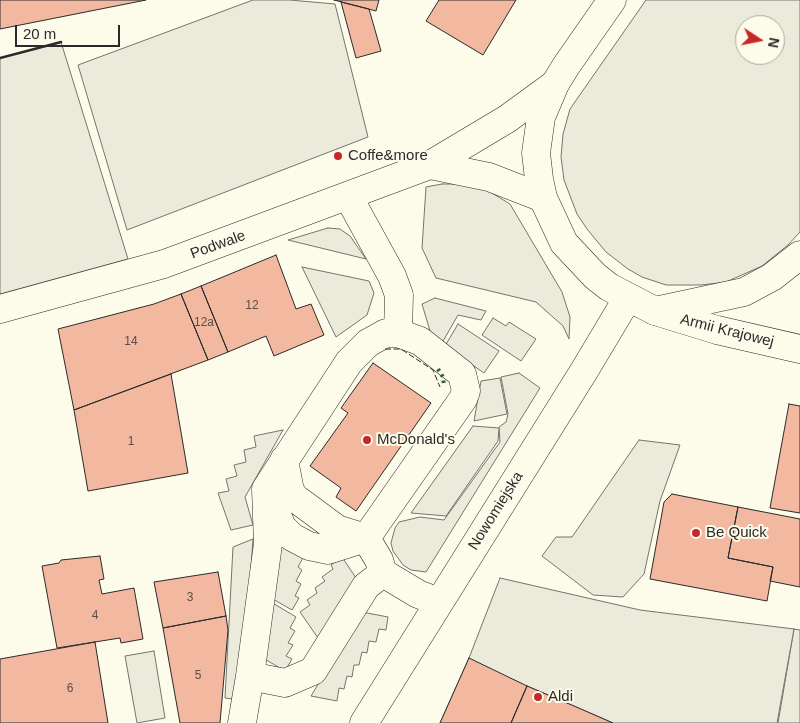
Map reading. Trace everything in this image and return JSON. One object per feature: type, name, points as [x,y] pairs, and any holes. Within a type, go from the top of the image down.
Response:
[{"type":"main road","points":[[555,84],[577,48],[612,0]]},
{"type":"main road","name":"Podwale","points":[[0,309],[164,264],[430,165],[507,119],[555,84]]},
{"type":"main road","name":"Armii Krajowej","points":[[555,84],[541,116],[537,141],[537,166],[543,198],[559,233],[574,254],[595,276],[627,298],[655,311],[701,326],[800,349]]},
{"type":"main road","points":[[430,165],[489,177],[543,198]]},
{"type":"main road","points":[[348,196],[392,276],[399,295],[398,333]]},
{"type":"main road","points":[[655,311],[744,292],[772,277],[800,254]]},
{"type":"main road","name":"Nowomiejska","points":[[364,723],[627,298]]},
{"type":"main road","points":[[242,723],[268,544],[266,490],[284,460],[349,362],[378,336],[398,333],[420,341],[456,367],[462,374],[466,391],[463,399],[366,538],[328,550],[309,546],[292,537],[282,527],[266,490]]},
{"type":"main road","points":[[284,460],[290,491],[295,498],[337,529],[366,538],[379,560],[382,573],[418,594],[439,602]]},
{"type":"main road","points":[[250,676],[284,683],[313,671],[366,586],[382,573]]},
{"type":"shaded area","points":[[253,0],[290,0],[335,4],[368,137],[127,230],[78,65]]},
{"type":"shaded area","points":[[646,0],[800,0],[800,232],[788,245],[762,266],[726,282],[701,285],[666,285],[642,277],[628,269],[606,252],[577,214],[564,180],[561,157],[563,134],[570,109]]},
{"type":"shaded area","points":[[61,42],[128,259],[0,294],[0,58]]},
{"type":"shaded area","points":[[456,184],[487,190],[510,204],[562,292],[570,317],[569,339],[563,326],[536,302],[436,278],[422,248],[426,187]]},
{"type":"shaded area","points":[[328,228],[340,229],[350,236],[366,259],[288,240]]},
{"type":"shaded area","points":[[302,267],[369,281],[374,293],[367,315],[336,337]]},
{"type":"shaded area","points":[[435,298],[486,311],[481,320],[458,315],[442,343],[430,331],[422,304]]},
{"type":"shaded area","points":[[493,318],[506,326],[509,322],[536,339],[521,361],[482,335]]},
{"type":"shaded area","points":[[458,324],[499,351],[484,373],[445,346]]},
{"type":"shaded area","points":[[519,373],[540,388],[426,572],[411,570],[403,565],[393,551],[391,543],[395,528],[399,522],[420,517],[444,520],[500,442],[499,427],[506,422],[508,414],[501,377]]},
{"type":"shaded area","points":[[500,378],[507,414],[474,421],[481,381]]},
{"type":"shaded area","points":[[473,426],[499,428],[498,441],[446,516],[411,513]]},
{"type":"shaded area","points":[[283,430],[245,497],[253,525],[231,530],[218,493],[229,491],[226,479],[237,476],[234,465],[246,462],[244,450],[256,447],[254,436]]},
{"type":"shaded area","points":[[639,440],[680,445],[660,501],[644,574],[623,597],[593,595],[542,556],[556,537],[572,537]]},
{"type":"shaded area","points":[[253,539],[242,700],[225,698],[233,547]]},
{"type":"shaded area","points":[[282,544],[304,556],[298,567],[302,570],[296,581],[301,584],[295,596],[299,598],[292,610],[271,598]]},
{"type":"shaded area","points":[[342,557],[356,578],[318,638],[300,612],[310,605],[307,600],[317,593],[315,588],[325,581],[322,577],[333,569],[331,565]]},
{"type":"shaded area","points":[[500,578],[640,610],[794,629],[777,723],[613,723],[527,686],[511,723],[440,723],[469,658]]},
{"type":"shaded area","points":[[271,602],[296,617],[290,628],[295,631],[288,643],[293,645],[286,656],[292,659],[285,671],[263,658]]},
{"type":"shaded area","points":[[362,612],[388,617],[386,630],[379,629],[376,642],[369,641],[367,653],[362,652],[359,665],[354,665],[352,677],[347,676],[344,689],[339,688],[337,701],[311,696]]},
{"type":"shaded area","points":[[794,629],[800,630],[800,723],[778,723]]},
{"type":"shaded area","points":[[154,651],[165,718],[137,723],[125,656]]},
{"type":"building","points":[[0,0],[146,0],[0,29]]},
{"type":"building","points":[[334,0],[379,0],[376,11]]},
{"type":"building","points":[[439,0],[516,0],[483,55],[426,21]]},
{"type":"building","points":[[341,2],[369,9],[381,51],[356,58]]},
{"type":"building","points":[[276,255],[296,309],[311,304],[324,335],[274,356],[266,336],[228,352],[201,286]]},
{"type":"building","points":[[201,286],[228,352],[208,360],[181,294]]},
{"type":"building","points":[[181,294],[208,360],[74,410],[58,329],[154,304]]},
{"type":"building","name":"McDonald's","points":[[373,363],[431,403],[356,511],[336,497],[341,488],[310,466],[348,413],[341,408]]},
{"type":"building","points":[[171,374],[188,473],[88,491],[74,410]]},
{"type":"building","points":[[789,404],[800,406],[800,513],[770,508]]},
{"type":"building","name":"Be Quick","points":[[672,494],[738,507],[728,558],[773,567],[767,601],[650,579],[664,502]]},
{"type":"building","points":[[738,507],[800,519],[800,587],[770,581],[773,567],[728,558]]},
{"type":"building","points":[[100,556],[104,579],[99,580],[102,594],[134,588],[143,639],[121,643],[120,638],[57,648],[42,566],[59,563],[61,560]]},
{"type":"building","points":[[218,572],[226,616],[163,628],[154,582]]},
{"type":"building","points":[[226,616],[228,630],[220,723],[180,723],[163,628]]},
{"type":"building","points":[[95,642],[108,723],[0,723],[0,659]]},
{"type":"building","points":[[469,658],[527,686],[511,723],[440,723]]},
{"type":"building","name":"Aldi","points":[[527,686],[581,709],[613,723],[511,723]]},
{"type":"hedge","points":[[438,369],[443,377],[444,386]]},
{"type":"fence","points":[[385,349],[401,349],[433,370],[440,387]]},
{"type":"wall","points":[[0,58],[61,42]]},
{"type":"place","name":"Coffe&more","points":[[338,156]]},
{"type":"place","name":"McDonald's","points":[[367,440]]},
{"type":"place","name":"Be Quick","points":[[696,533]]},
{"type":"place","name":"Aldi","points":[[538,697]]}]
